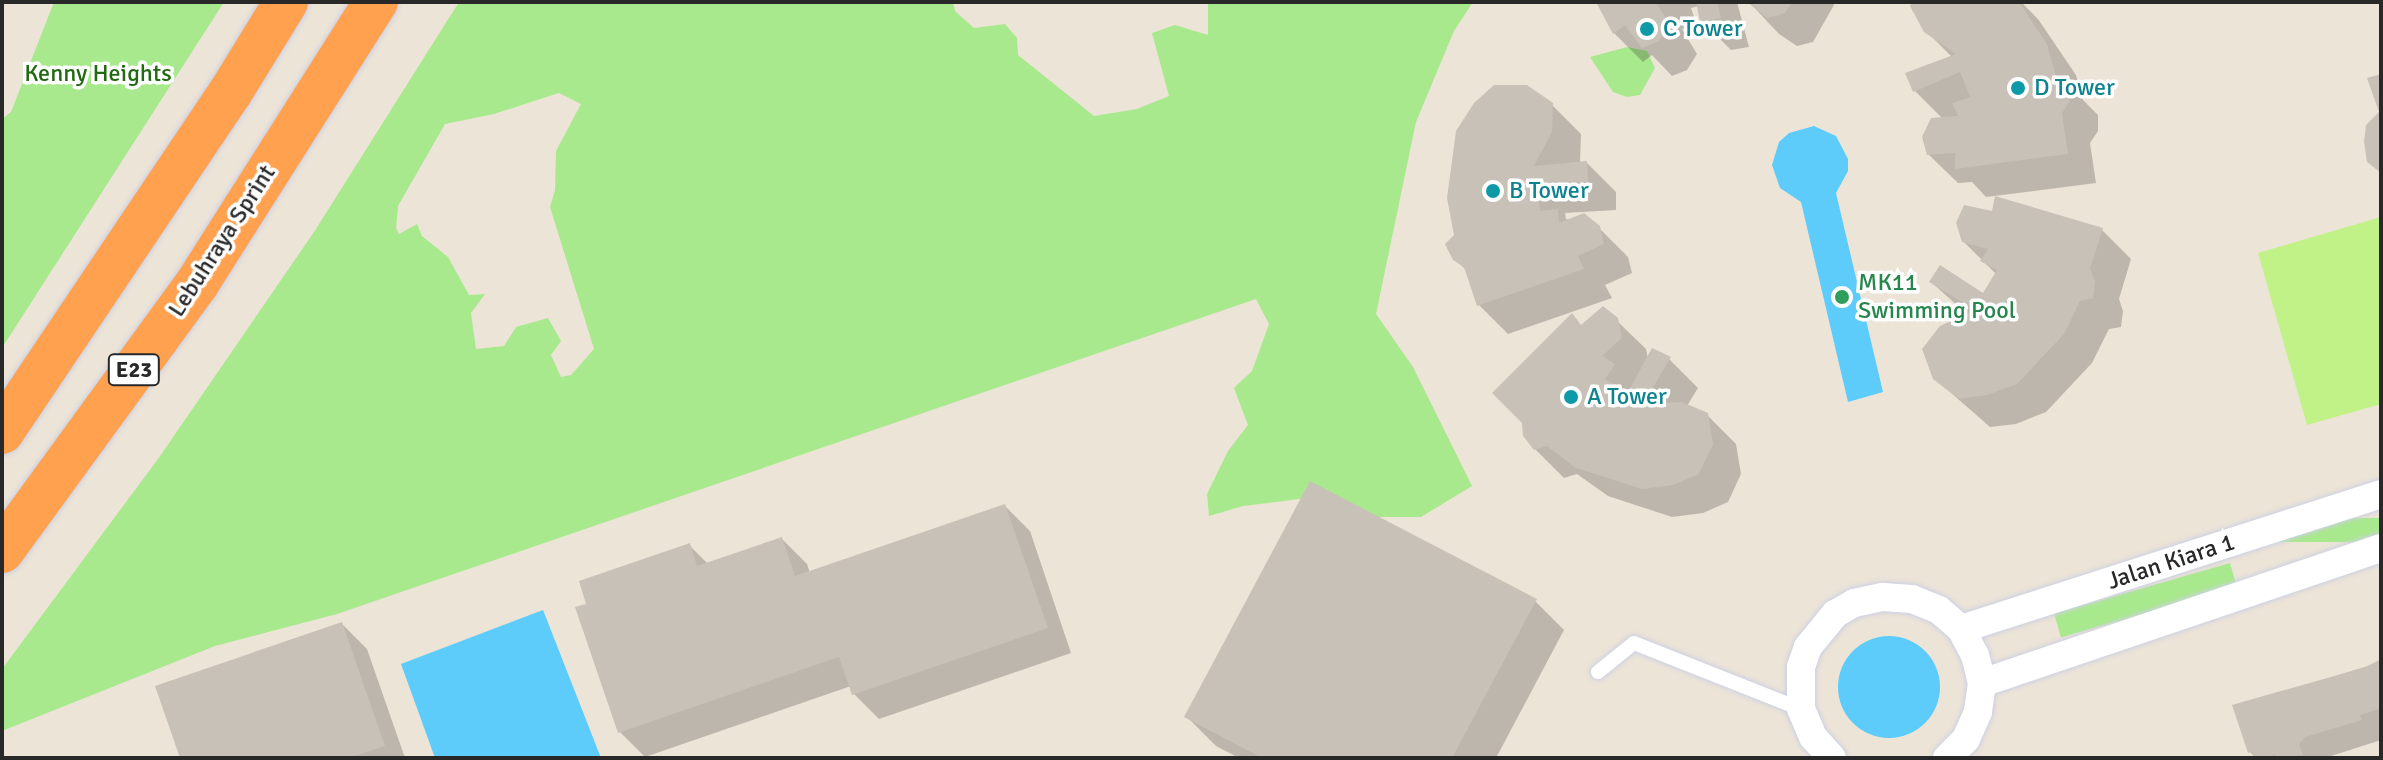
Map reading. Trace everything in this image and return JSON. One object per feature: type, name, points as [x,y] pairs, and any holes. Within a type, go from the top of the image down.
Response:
[{"type":"highway","points":[[2,432],[230,93],[286,2]]},
{"type":"highway","name":"Lebuhraya Sprint","points":[[2,551],[198,282],[376,2]]},
{"type":"street","name":"Jalan Kiara 1","points":[[1961,629],[2381,494]]},
{"type":"street","points":[[1982,683],[2381,548]]},
{"type":"street","points":[[1832,758],[1813,737],[1801,709],[1799,677],[1808,647],[1835,614],[1854,603],[1883,597],[1912,599],[1939,610],[1961,629],[1975,655],[1982,683],[1978,712],[1966,739],[1947,758]]},
{"type":"lane","points":[[1598,672],[1634,643],[1801,709]]},
{"type":"green space","name":"Kenny Heights","points":[[54,2],[224,2],[2,348],[2,119],[11,112]]},
{"type":"green space","points":[[459,2],[953,2],[955,11],[974,28],[1005,24],[1017,38],[1018,55],[1094,116],[1137,109],[1169,96],[1152,33],[1175,25],[1208,35],[1208,2],[1473,2],[1454,31],[1416,122],[1376,314],[1413,367],[1472,486],[1421,517],[1373,517],[1347,505],[1299,499],[1243,506],[1209,516],[1207,494],[1228,451],[1248,425],[1234,388],[1252,371],[1269,324],[1256,299],[337,614],[215,646],[2,731],[2,669],[158,459],[314,232]],"holes":[[[559,93],[581,104],[556,151],[555,190],[550,207],[594,349],[571,375],[561,377],[551,355],[561,341],[548,318],[516,327],[504,346],[476,349],[471,313],[485,294],[469,295],[448,257],[422,236],[417,224],[399,234],[396,228],[398,206],[445,124],[494,114]]]},
{"type":"green space","points":[[1627,47],[1647,51],[1655,68],[1640,95],[1627,97],[1613,92],[1590,57]]},
{"type":"green space","points":[[2381,217],[2381,404],[2307,425],[2258,253]]},
{"type":"green space","points":[[2262,518],[2381,518],[2381,542],[2262,542]]},
{"type":"green space","points":[[2230,563],[2237,587],[2061,637],[2054,613]]},
{"type":"water","name":"MK11 Swimming Pool","points":[[1814,126],[1836,136],[1848,159],[1848,171],[1836,193],[1883,392],[1848,402],[1801,202],[1780,188],[1772,165],[1779,142],[1789,133]]},
{"type":"water","points":[[543,610],[601,758],[435,758],[401,664]]},
{"type":"water","points":[[1889,636],[1918,644],[1932,658],[1940,687],[1932,716],[1918,730],[1889,738],[1860,730],[1846,716],[1838,687],[1846,658],[1860,644]]},
{"type":"building","name":"C Tower","points":[[1596,2],[1656,2],[1669,24],[1659,41],[1642,48],[1625,25],[1613,34]]},
{"type":"building","name":"C Tower","points":[[1696,2],[1717,2],[1721,18],[1700,22]]},
{"type":"building","name":"C Tower","points":[[1747,2],[1792,2],[1785,13],[1767,18]]},
{"type":"building","name":"D Tower","points":[[1912,2],[2019,2],[2047,44],[2057,80],[2069,84],[2069,102],[2062,113],[2068,154],[1955,169],[1955,153],[1927,155],[1922,137],[1931,118],[1958,116],[1952,103],[1970,97],[1960,72],[1913,92],[1905,73],[1956,54],[1924,32],[1910,6]]},
{"type":"building","points":[[2381,74],[2381,173],[2367,162],[2364,142],[2366,125],[2379,112],[2367,78]]},
{"type":"building","name":"B Tower","points":[[1494,85],[1527,85],[1553,103],[1552,132],[1534,166],[1587,161],[1588,182],[1537,185],[1540,211],[1558,209],[1559,223],[1584,213],[1600,226],[1604,244],[1578,256],[1584,269],[1477,306],[1464,267],[1453,260],[1445,244],[1454,235],[1447,198],[1456,131],[1474,103]]},
{"type":"building","points":[[1995,196],[2103,228],[2090,269],[2095,281],[2093,298],[2080,301],[2064,334],[2017,384],[1987,395],[1959,399],[1933,379],[1922,349],[1940,326],[1975,310],[1929,282],[1940,265],[1983,293],[1997,270],[1980,261],[1988,249],[1962,242],[1956,223],[1964,205],[1992,211]]},
{"type":"building","name":"A Tower","points":[[1603,306],[1618,318],[1622,338],[1602,356],[1615,364],[1605,379],[1628,392],[1652,348],[1671,357],[1643,404],[1682,402],[1708,413],[1713,444],[1699,474],[1673,485],[1642,489],[1576,468],[1547,446],[1534,450],[1523,436],[1522,423],[1492,393],[1572,313],[1581,325]]},
{"type":"building","points":[[1310,481],[1537,599],[1452,758],[1262,758],[1184,717]]},
{"type":"building","points":[[1005,504],[1048,628],[852,695],[839,657],[618,733],[575,607],[586,604],[579,581],[690,543],[697,566],[782,537],[795,576]]},
{"type":"building","points":[[342,622],[385,746],[349,758],[180,758],[155,686]]},
{"type":"building","points":[[2381,659],[2381,708],[2360,715],[2362,720],[2305,737],[2299,744],[2303,755],[2276,758],[2275,754],[2270,758],[2254,758],[2252,752],[2248,753],[2232,705],[2366,667]]},
{"type":"place","name":"C Tower","points":[[1647,29]]},
{"type":"place","name":"D Tower","points":[[2018,88]]},
{"type":"place","name":"B Tower","points":[[1493,191]]},
{"type":"place","name":"MK11 Swimming Pool","points":[[1842,297]]},
{"type":"place","name":"A Tower","points":[[1571,397]]}]
